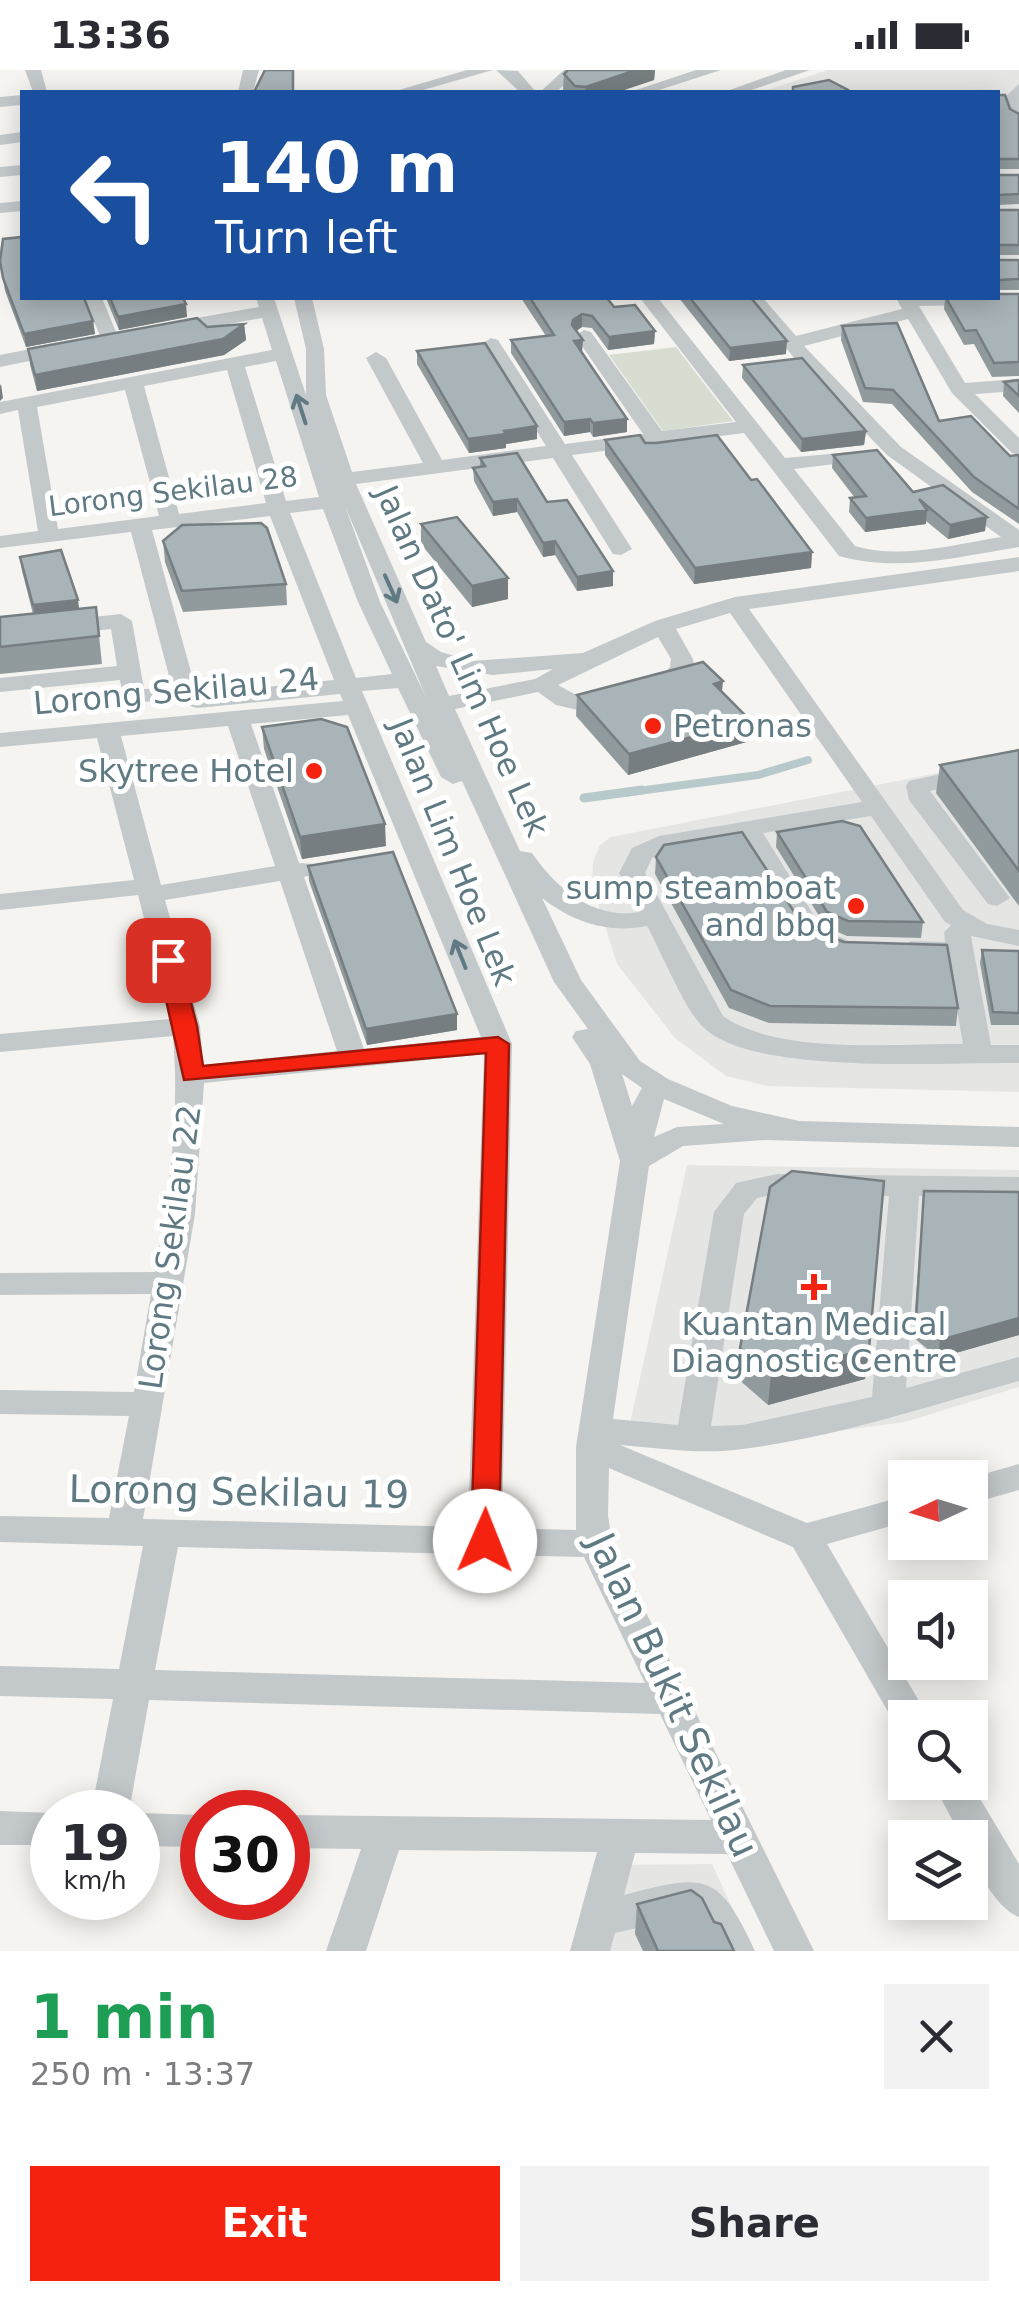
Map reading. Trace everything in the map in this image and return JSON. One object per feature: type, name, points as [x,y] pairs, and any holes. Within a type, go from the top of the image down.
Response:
[{"type":"street","points":[[408,90],[485,70]]},
{"type":"street","points":[[504,70],[513,74],[526,90]]},
{"type":"street","points":[[549,89],[573,70]]},
{"type":"street","points":[[645,90],[713,70]]},
{"type":"street","points":[[700,90],[758,70]]},
{"type":"street","points":[[741,90],[808,75]]},
{"type":"street","points":[[788,90],[808,75]]},
{"type":"street","points":[[95,300],[128,336]]},
{"type":"street","name":"Jalan Dato' Lim Hoe Lek","points":[[303,300],[315,348],[316,395],[369,602],[560,1002],[605,1050],[799,1131]]},
{"type":"street","points":[[652,300],[718,372],[749,426],[848,550],[858,556],[883,558],[1019,541]]},
{"type":"street","points":[[755,300],[795,356],[894,451],[1019,541]]},
{"type":"street","points":[[795,356],[908,303],[991,300]]},
{"type":"street","points":[[908,303],[959,389],[1019,449]]},
{"type":"street","points":[[0,333],[4,360],[268,304]]},
{"type":"street","name":"Jalan Dato' Lim Hoe Lek","points":[[268,304],[284,354],[342,494],[416,646],[476,786],[568,982],[605,1050]]},
{"type":"street","points":[[584,336],[656,438]]},
{"type":"street","points":[[491,344],[622,549]]},
{"type":"street","points":[[0,408],[284,354]]},
{"type":"street","points":[[376,358],[436,468]]},
{"type":"street","name":"Jalan Lim Hoe Lek","points":[[235,364],[278,508],[353,696],[409,853],[498,1044]]},
{"type":"street","points":[[133,383],[171,522]]},
{"type":"street","points":[[959,389],[1019,385]]},
{"type":"street","points":[[26,403],[49,536]]},
{"type":"street","name":"Lorong Sekilau 28","points":[[0,542],[278,508],[436,468],[749,426]]},
{"type":"street","points":[[779,465],[894,451]]},
{"type":"street","points":[[140,525],[183,694]]},
{"type":"street","points":[[440,705],[542,684],[663,626],[735,604],[1019,564]]},
{"type":"street","points":[[735,604],[954,916],[980,1053]]},
{"type":"street","points":[[0,624],[161,607]]},
{"type":"street","points":[[0,634],[122,621],[138,696],[183,694],[197,701],[353,696],[406,680]]},
{"type":"street","points":[[542,684],[564,700],[578,703],[672,677],[682,669],[682,659],[663,626]]},
{"type":"street","points":[[416,646],[430,658],[492,667],[594,656]]},
{"type":"street","points":[[0,685],[130,672]]},
{"type":"street","name":"Lorong Sekilau 24","points":[[0,740],[237,718],[353,696]]},
{"type":"street","points":[[237,718],[353,1058]]},
{"type":"street","name":"Lorong Sekilau 22","points":[[107,730],[186,1026],[192,1074],[190,1156],[149,1404],[123,1532]]},
{"type":"street","points":[[997,898],[918,795],[918,786],[1019,764]]},
{"type":"street","points":[[476,786],[502,816],[527,866],[566,903],[595,918],[623,922],[655,917]]},
{"type":"street","points":[[878,806],[668,840],[641,852],[632,873],[712,1021],[728,1033],[758,1045],[796,1050],[1019,1054]]},
{"type":"street","points":[[747,828],[813,935],[842,948],[960,950]]},
{"type":"street","points":[[0,902],[150,890],[327,866]]},
{"type":"street","points":[[954,916],[980,930],[1019,938]]},
{"type":"street","points":[[0,1043],[186,1026]]},
{"type":"street","points":[[192,1074],[498,1044],[485,1541]]},
{"type":"street","points":[[605,1050],[674,1112],[765,1130]]},
{"type":"street","points":[[605,1050],[635,1161],[676,1137],[765,1130]]},
{"type":"street","name":"Jalan Dato' Lim Hoe Lek","points":[[652,1094],[799,1131]]},
{"type":"street","name":"Jalan Bukit Sekilau","points":[[652,1094],[635,1161],[595,1439],[591,1515],[595,1544],[794,1951]]},
{"type":"street","name":"Jalan Dato' Lim Hoe Lek","points":[[765,1130],[1019,1137]]},
{"type":"street","points":[[692,1439],[729,1212],[747,1190],[776,1184],[1019,1187]]},
{"type":"street","points":[[888,1406],[906,1186]]},
{"type":"street","points":[[0,1284],[169,1283]]},
{"type":"street","points":[[595,1439],[742,1437],[888,1406],[1019,1369]]},
{"type":"street","points":[[0,1402],[149,1404]]},
{"type":"street","points":[[595,1439],[805,1537],[900,1700]]},
{"type":"street","points":[[988,1486],[1019,1478]]},
{"type":"street","points":[[805,1537],[888,1514]]},
{"type":"street","name":"Lorong Sekilau 19","points":[[0,1528],[595,1544]]},
{"type":"street","points":[[114,1790],[162,1533]]},
{"type":"street","points":[[0,1681],[671,1699]]},
{"type":"street","points":[[961,1800],[1019,1900]]},
{"type":"street","points":[[0,1828],[30,1829]]},
{"type":"street","points":[[310,1832],[737,1836]]},
{"type":"street","points":[[346,1951],[386,1833]]},
{"type":"street","points":[[594,1935],[620,1836]]},
{"type":"street","points":[[594,1935],[668,1901],[698,1898],[718,1914],[735,1951]]},
{"type":"shaded area","points":[[828,70],[1019,70],[1019,258],[1000,259],[1000,90],[767,90]]},
{"type":"shaded area","points":[[676,347],[733,421],[663,431],[609,355]]},
{"type":"shaded area","points":[[1019,757],[1019,1092],[767,1086],[726,1076],[675,1038],[617,964],[592,885],[593,862],[600,845],[611,837]]},
{"type":"shaded area","points":[[687,1165],[1019,1170],[1019,1387],[905,1422],[727,1446],[627,1437]]},
{"type":"shaded area","points":[[712,1864],[752,1951],[594,1951],[614,1865]]},
{"type":"building","points":[[265,70],[293,70],[293,90],[255,90]]},
{"type":"building","points":[[568,70],[636,70],[586,87],[575,86],[564,74]]},
{"type":"building","points":[[829,80],[848,90],[793,90]]},
{"type":"building","points":[[1000,95],[1005,95],[1010,109],[1019,114],[1019,159],[1000,159]]},
{"type":"building","points":[[1000,175],[1019,175],[1019,194],[1000,195]]},
{"type":"building","points":[[1000,210],[1019,210],[1019,245],[1000,245]]},
{"type":"building","points":[[20,237],[20,300],[85,300],[93,321],[24,334],[3,278],[3,239]]},
{"type":"building","points":[[1000,260],[1019,260],[1019,279],[1000,280]]},
{"type":"building","points":[[1000,294],[1019,294],[1019,362],[994,363],[976,330],[965,331],[947,300],[1000,300]]},
{"type":"building","points":[[111,300],[184,300],[186,304],[118,317]]},
{"type":"building","points":[[531,300],[609,300],[614,307],[635,305],[655,331],[609,337],[592,316],[582,314],[572,325],[583,340],[574,341],[627,419],[564,422],[511,340],[554,335]]},
{"type":"building","points":[[692,300],[753,300],[787,341],[730,348]]},
{"type":"building","points":[[197,318],[207,327],[244,324],[223,339],[35,375],[28,349]]},
{"type":"building","points":[[897,323],[939,421],[971,416],[1010,456],[1019,455],[1019,509],[974,477],[893,390],[865,388],[842,326]]},
{"type":"building","points":[[485,343],[537,426],[468,439],[417,351]]},
{"type":"building","points":[[802,358],[866,431],[802,439],[743,365]]},
{"type":"building","points":[[1019,380],[1019,396],[1004,382]]},
{"type":"building","points":[[640,435],[645,443],[656,443],[717,435],[751,480],[757,479],[812,552],[695,568],[605,440]]},
{"type":"building","points":[[877,450],[913,492],[943,485],[987,517],[950,525],[919,499],[927,510],[866,518],[850,498],[866,496],[833,455]]},
{"type":"building","points":[[517,453],[547,502],[567,500],[613,571],[577,577],[555,541],[543,543],[517,499],[493,502],[473,468],[485,466],[480,458]]},
{"type":"building","points":[[457,517],[508,578],[472,586],[421,524]]},
{"type":"building","points":[[261,523],[267,528],[286,584],[182,591],[163,541],[182,525]]},
{"type":"building","points":[[61,550],[78,600],[33,605],[20,557]]},
{"type":"building","points":[[96,607],[99,636],[0,647],[0,617]]},
{"type":"building","points":[[703,662],[723,681],[714,684],[751,721],[629,754],[577,695]]},
{"type":"building","points":[[321,719],[347,727],[385,824],[300,837],[262,727]]},
{"type":"building","points":[[1019,750],[1019,871],[940,765]]},
{"type":"building","points":[[842,821],[860,826],[923,922],[848,921],[827,912],[777,832]]},
{"type":"building","points":[[742,832],[804,927],[844,942],[947,945],[958,1008],[770,1006],[731,990],[656,857],[664,845]]},
{"type":"building","points":[[393,852],[457,1014],[366,1029],[308,866]]},
{"type":"building","points":[[982,950],[1019,951],[1019,1013],[993,1012]]},
{"type":"building","name":"Kuantan Medical Diagnostic Centre","points":[[792,1171],[884,1181],[869,1349],[771,1374],[740,1348],[770,1187]]},
{"type":"building","points":[[924,1191],[1019,1192],[1019,1318],[940,1340],[916,1319]]},
{"type":"building","points":[[691,1890],[702,1898],[714,1922],[721,1924],[734,1951],[658,1951],[637,1904]]},
{"type":"waterway","points":[[623,793],[758,775],[808,760]]},
{"type":"waterway","points":[[584,798],[642,790]]},
{"type":"place","name":"Petronas","points":[[653,726]]},
{"type":"place","name":"Skytree Hotel","points":[[314,771]]},
{"type":"place","name":"sump steamboat and bbq","points":[[856,906]]},
{"type":"place","name":"Kuantan Medical Diagnostic Centre","points":[[814,1287]]},
{"type":"route","points":[[168,960],[186,1026],[192,1074],[498,1044],[485,1541]]}]
